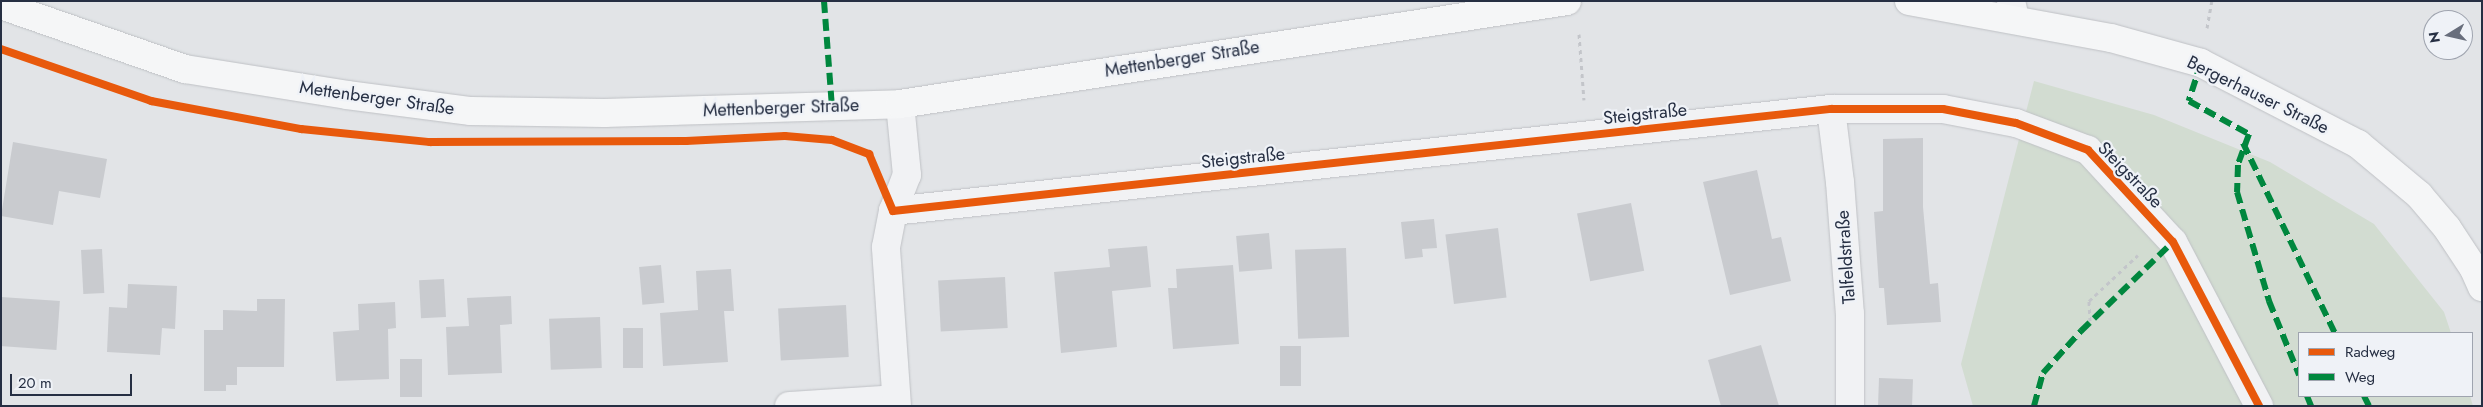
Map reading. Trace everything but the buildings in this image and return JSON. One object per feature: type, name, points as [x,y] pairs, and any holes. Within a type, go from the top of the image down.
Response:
[{"type":"main road","name":"Mettenberger Straße","points":[[1,5],[185,69],[347,95],[471,111],[614,113],[900,104],[1566,1]]},
{"type":"main road","name":"Bergerhauser Straße","points":[[1909,1],[2013,10],[2201,63],[2358,144],[2425,202],[2447,228],[2474,269],[2482,286]]},
{"type":"street","points":[[789,406],[897,402],[886,247],[893,211],[907,175],[906,146],[900,104]]},
{"type":"street","name":"Steigstraße","points":[[893,211],[1831,109],[1942,109],[2016,123],[2088,150],[2173,242],[2259,406]]},
{"type":"street","name":"Talfeldstraße","points":[[1831,109],[1840,182],[1850,314],[1850,406]]},
{"type":"path","points":[[1578,30],[1587,136]]},
{"type":"path","points":[[2090,321],[2089,302],[2163,230]]},
{"type":"shaded area","points":[[2034,81],[2154,115],[2270,162],[2374,224],[2444,312],[2451,332],[2298,332],[2298,397],[2470,397],[2473,406],[1973,406],[1961,364]]},
{"type":"marked path","points":[[824,1],[832,107]]},
{"type":"marked path","points":[[2201,63],[2189,101],[2249,134],[2238,165],[2237,192],[2269,301],[2298,373]]},
{"type":"marked path","points":[[2243,143],[2335,332]]},
{"type":"marked path","points":[[2034,406],[2043,373],[2081,331],[2173,242]]},
{"type":"marked path","points":[[2307,397],[2311,406]]},
{"type":"marked path","points":[[2364,397],[2369,406]]},
{"type":"cycle path","points":[[1,49],[151,101],[301,129],[430,142],[686,141],[785,136],[832,140],[869,154],[893,211],[1831,109],[1943,109],[2016,123],[2088,150],[2173,242],[2259,406]]}]
